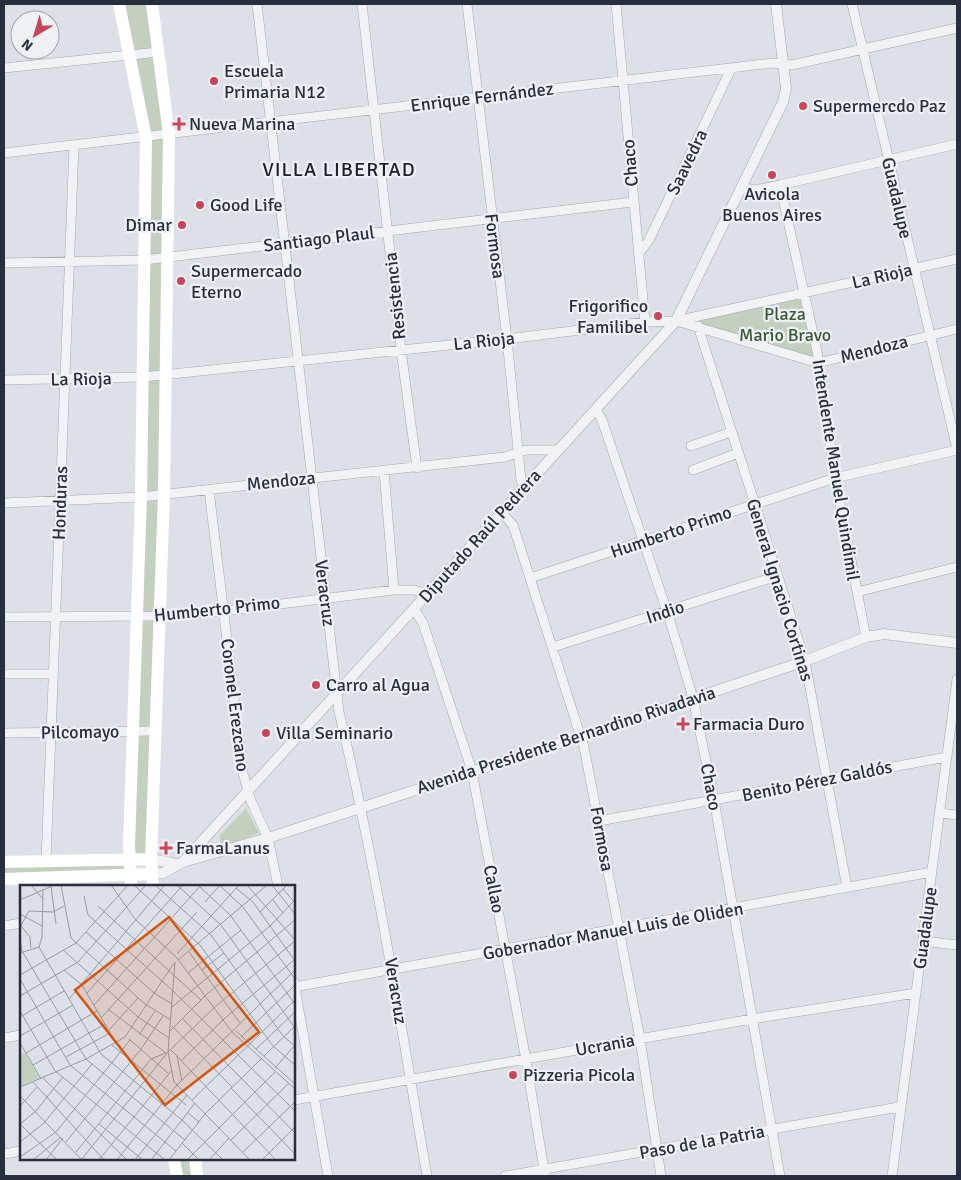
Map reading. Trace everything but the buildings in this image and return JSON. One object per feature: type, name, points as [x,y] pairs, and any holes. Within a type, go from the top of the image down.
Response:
[{"type":"main road","points":[[119,4],[146,138],[141,497],[129,859],[130,881]]},
{"type":"main road","points":[[152,4],[160,52],[169,135],[167,373],[151,859],[152,880]]},
{"type":"main road","name":"Avenida Presidente Bernardino Rivadavia","points":[[4,862],[151,859]]},
{"type":"main road","name":"Avenida Presidente Bernardino Rivadavia","points":[[4,879],[152,880]]},
{"type":"main road","points":[[174,1160],[177,1176]]},
{"type":"main road","points":[[195,1160],[197,1176]]},
{"type":"street","name":"Veracruz","points":[[257,4],[337,695],[362,807],[393,970],[427,1176]]},
{"type":"street","name":"Resistencia","points":[[362,4],[401,350],[417,468]]},
{"type":"street","name":"Formosa","points":[[467,4],[524,488]]},
{"type":"street","name":"Chaco","points":[[616,4],[645,322]]},
{"type":"street","name":"Diputado Raúl Pedrera","points":[[180,863],[337,695],[676,321],[783,102],[786,88],[776,4]]},
{"type":"street","name":"Guadalupe","points":[[852,4],[957,450]]},
{"type":"street","name":"Enrique Fernández","points":[[4,153],[146,138],[773,63],[792,65],[957,28]]},
{"type":"street","points":[[4,68],[160,52]]},
{"type":"street","name":"Saavedra","points":[[639,253],[650,240],[731,69]]},
{"type":"street","points":[[742,187],[754,190],[780,185],[957,144]]},
{"type":"street","name":"Honduras","points":[[46,861],[74,146]]},
{"type":"street","name":"Intendente Manuel Quindimil","points":[[780,185],[806,294],[835,478],[866,637]]},
{"type":"street","name":"Santiago Plaul","points":[[4,263],[144,260],[633,202]]},
{"type":"street","name":"La Rioja","points":[[4,380],[143,377],[507,339],[645,322],[676,321],[806,294],[957,259]]},
{"type":"street","name":"Mendoza","points":[[676,321],[818,363],[957,329]]},
{"type":"street","name":"General Ignacio Cortinas","points":[[698,326],[805,661],[847,888]]},
{"type":"street","name":"Chaco","points":[[596,409],[602,420],[644,542],[693,698],[714,800],[780,1176]]},
{"type":"street","points":[[691,446],[731,432]]},
{"type":"street","name":"Mendoza","points":[[4,502],[141,497],[417,468],[505,457],[546,449],[558,450]]},
{"type":"street","name":"Humberto Primo","points":[[530,578],[644,542],[753,503],[835,478],[957,450]]},
{"type":"street","points":[[693,470],[738,453]]},
{"type":"street","points":[[384,471],[394,590]]},
{"type":"street","name":"Coronel Erezcano","points":[[209,490],[242,773],[268,838],[278,885]]},
{"type":"street","name":"Formosa","points":[[502,513],[512,525],[582,736],[640,1039],[661,1176]]},
{"type":"street","points":[[857,592],[957,567]]},
{"type":"street","name":"Indio","points":[[553,647],[777,576]]},
{"type":"street","name":"Humberto Primo","points":[[4,617],[160,616],[223,611],[394,590],[414,590],[428,594]]},
{"type":"street","name":"Callao","points":[[414,609],[423,623],[472,771],[526,1060],[544,1173]]},
{"type":"street","name":"Avenida Presidente Bernardino Rivadavia","points":[[152,880],[180,863],[268,838],[582,736],[805,661],[866,637],[884,634],[957,643]]},
{"type":"street","points":[[4,674],[52,674]]},
{"type":"street","name":"Guadalupe","points":[[892,1176],[899,1107],[947,757],[954,735],[957,679]]},
{"type":"street","name":"Pilcomayo","points":[[4,733],[156,731]]},
{"type":"street","name":"Benito Pérez Galdós","points":[[599,821],[947,757]]},
{"type":"street","points":[[940,813],[957,816]]},
{"type":"street","name":"Avenida Presidente Bernardino Rivadavia","points":[[151,859],[180,863]]},
{"type":"street","name":"Gobernador Manuel Luis de Oliden","points":[[295,986],[618,930],[932,872]]},
{"type":"street","points":[[4,926],[20,923]]},
{"type":"street","points":[[923,941],[957,945]]},
{"type":"street","points":[[295,992],[312,1097],[328,1176]]},
{"type":"street","name":"Ucrania","points":[[295,1100],[752,1019],[916,993]]},
{"type":"street","points":[[4,1038],[20,1035]]},
{"type":"street","name":"Paso de la Patria","points":[[506,1176],[544,1173],[658,1150],[899,1107]]},
{"type":"street","points":[[4,1154],[20,1151]]},
{"type":"green space","points":[[119,4],[152,4],[169,135],[151,859],[129,859],[146,138]]},
{"type":"green space","name":"Plaza Mario Bravo","points":[[806,293],[818,363],[676,321]]},
{"type":"green space","points":[[246,808],[259,833],[228,845],[220,843],[220,835]]},
{"type":"green space","points":[[124,865],[125,870],[4,875],[4,866]]},
{"type":"green space","points":[[174,1160],[195,1160],[197,1176],[177,1176]]},
{"type":"place","name":"Escuela Primaria N12","points":[[214,81]]},
{"type":"place","name":"Supermercdo Paz","points":[[803,106]]},
{"type":"place","name":"Nueva Marina","points":[[179,124]]},
{"type":"place","name":"Avicola Buenos Aires","points":[[772,175]]},
{"type":"place","name":"Good Life","points":[[200,205]]},
{"type":"place","name":"Dimar","points":[[182,225]]},
{"type":"place","name":"Supermercado Eterno","points":[[181,281]]},
{"type":"place","name":"Frigorifico Familibel","points":[[658,316]]},
{"type":"place","name":"Carro al Agua","points":[[316,685]]},
{"type":"place","name":"Farmacia Duro","points":[[683,724]]},
{"type":"place","name":"Villa Seminario","points":[[266,733]]},
{"type":"place","name":"FarmaLanus","points":[[166,848]]},
{"type":"place","name":"Pizzeria Picola","points":[[513,1075]]},
{"type":"district","name":"VILLA LIBERTAD","points":[[339,169]]}]
